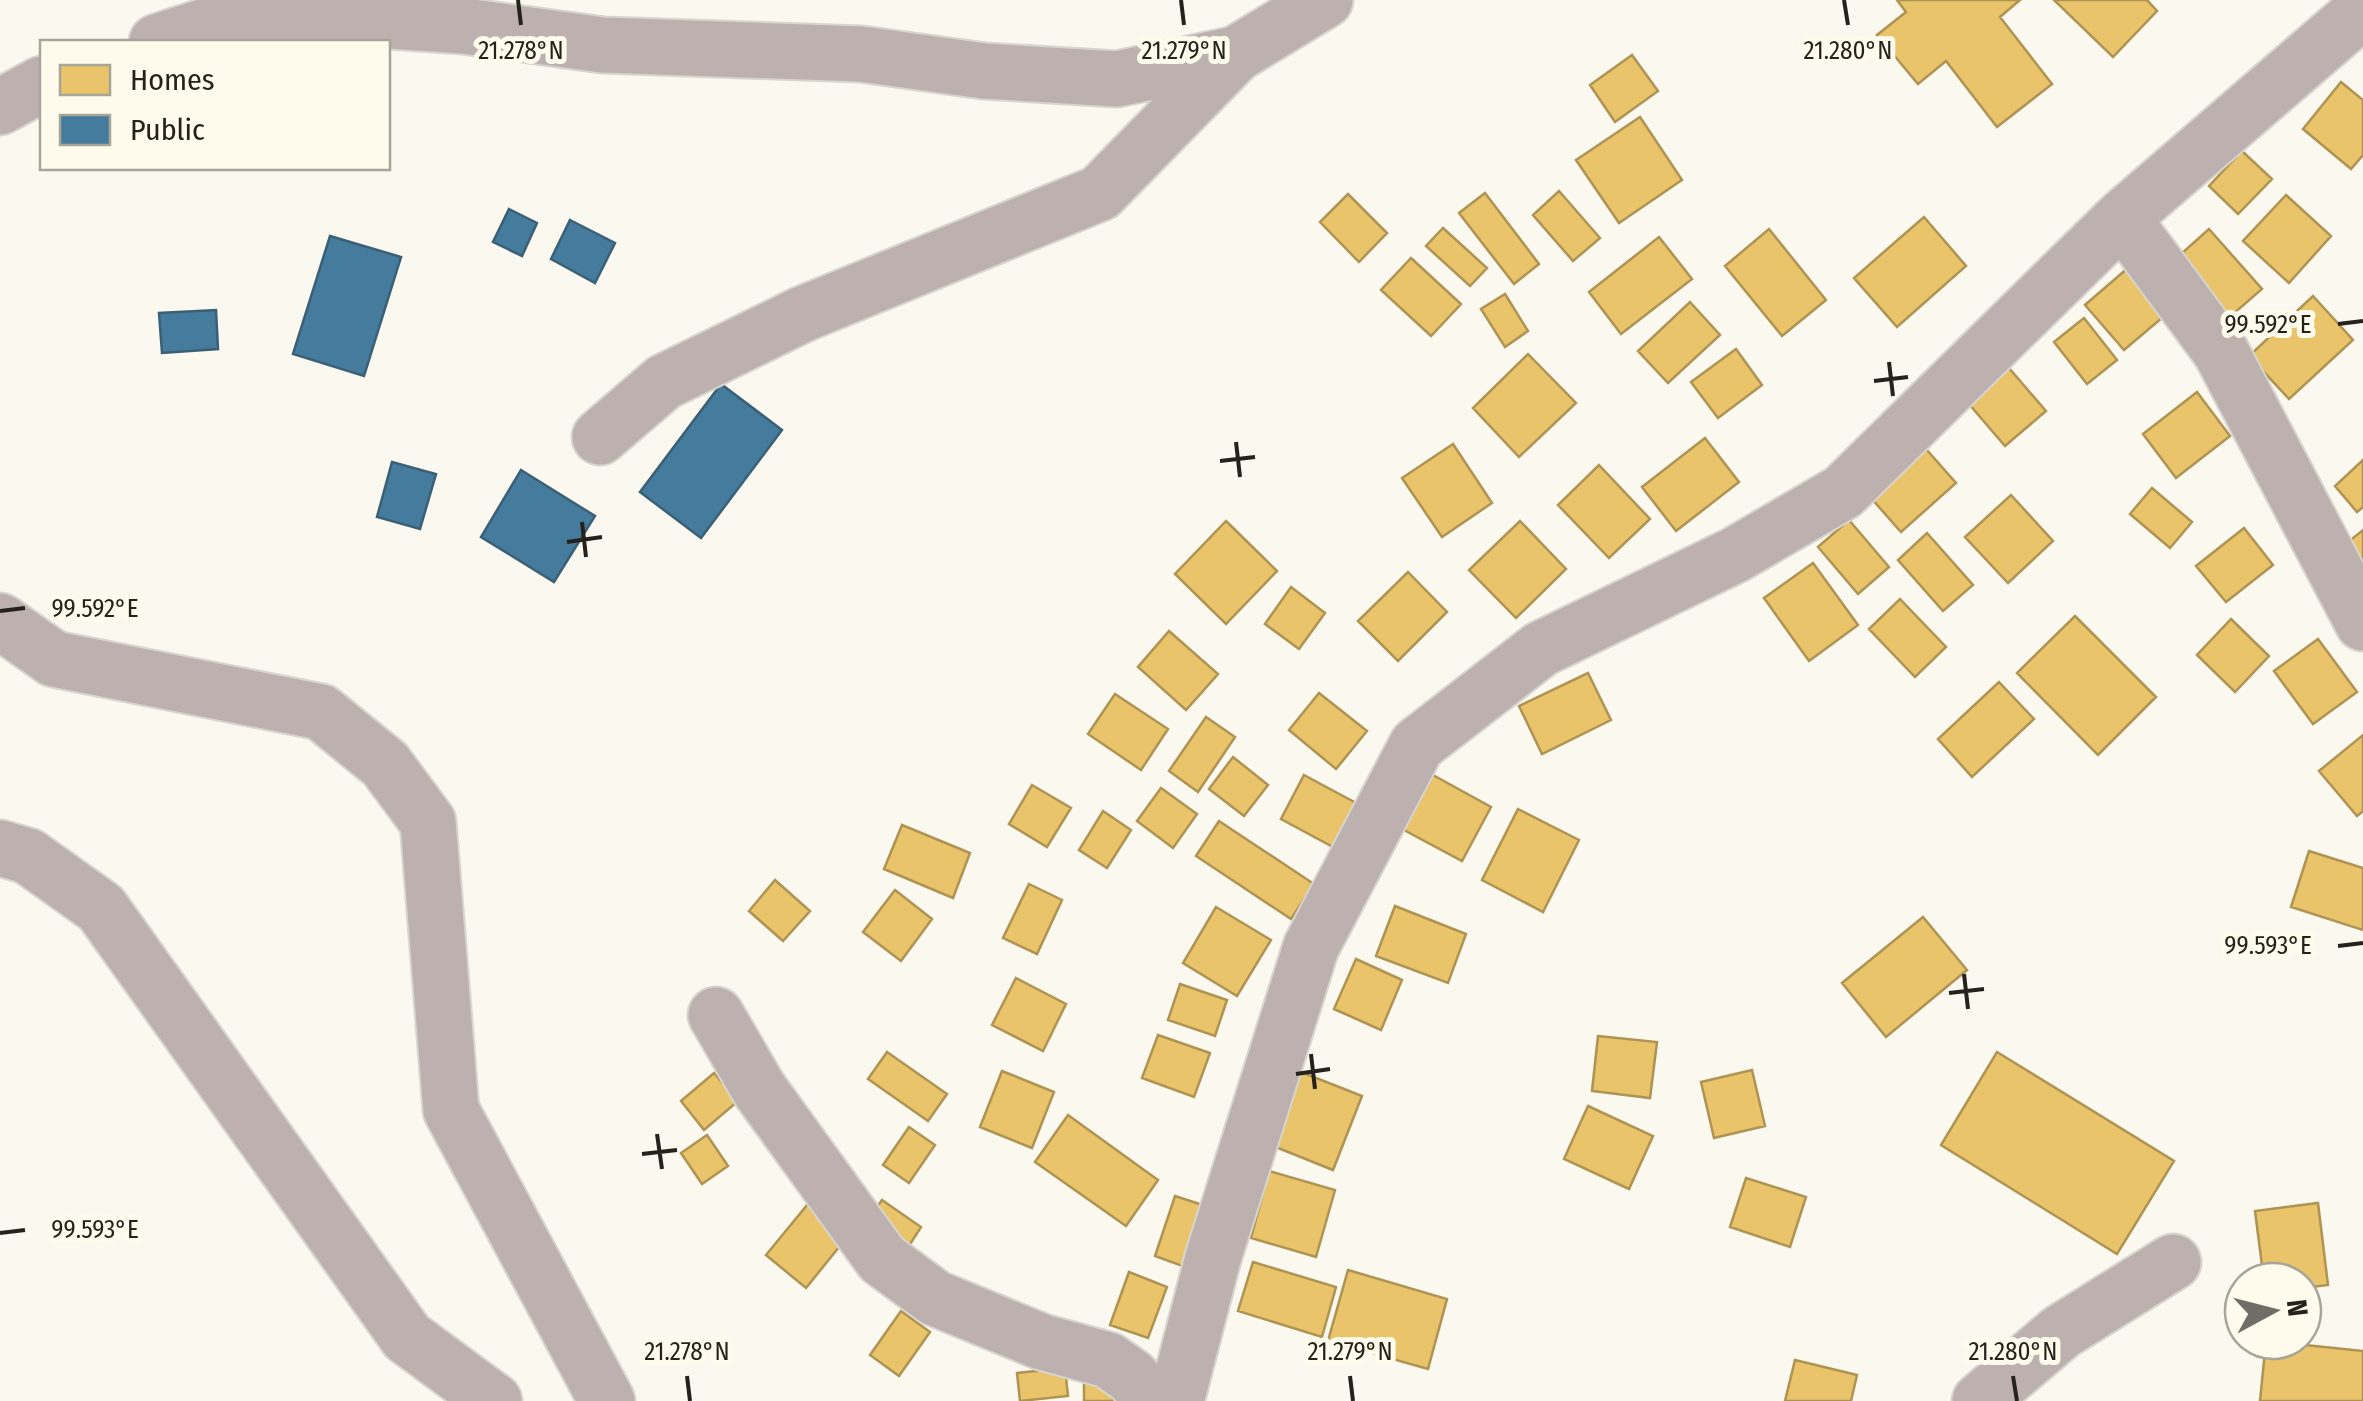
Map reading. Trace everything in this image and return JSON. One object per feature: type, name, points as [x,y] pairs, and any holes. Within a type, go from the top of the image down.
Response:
[{"type":"street","points":[[600,437],[664,382],[803,314],[1100,193],[1236,54],[1325,0]]},
{"type":"street","points":[[1176,1401],[1213,1258],[1311,947],[1417,745],[1541,650],[1735,556],[1842,492],[2122,218],[2363,10]]},
{"type":"street","points":[[163,40],[212,24],[332,17],[464,26],[603,46],[861,54],[984,71],[1117,79],[1236,54]]},
{"type":"street","points":[[0,107],[40,85]]},
{"type":"street","points":[[2122,218],[2221,352],[2363,622]]},
{"type":"street","points":[[0,622],[54,659],[321,712],[385,764],[428,822],[451,1110],[607,1401]]},
{"type":"street","points":[[0,848],[28,856],[101,908],[407,1337],[494,1401]]},
{"type":"street","points":[[716,1016],[758,1089],[882,1259],[935,1298],[1042,1342],[1108,1360],[1132,1376],[1154,1401]]},
{"type":"street","points":[[1980,1401],[2061,1332],[2173,1262]]},
{"type":"building: Homes","points":[[1897,0],[2020,0],[2000,17],[2052,84],[1997,127],[1946,61],[1918,84],[1877,35],[1906,12]]},
{"type":"building: Homes","points":[[2054,0],[2147,0],[2157,11],[2113,57]]},
{"type":"building: Homes","points":[[1632,55],[1658,91],[1615,122],[1590,85]]},
{"type":"building: Homes","points":[[2341,82],[2363,100],[2363,155],[2351,169],[2303,129]]},
{"type":"building: Homes","points":[[1640,117],[1682,180],[1619,223],[1576,160]]},
{"type":"building: Homes","points":[[2242,151],[2272,179],[2238,214],[2209,186]]},
{"type":"building: Homes","points":[[1559,191],[1600,238],[1573,261],[1533,215]]},
{"type":"building: Homes","points":[[1485,193],[1539,264],[1514,284],[1459,213]]},
{"type":"building: Homes","points":[[1348,194],[1387,233],[1359,262],[1320,222]]},
{"type":"building: Homes","points":[[2286,195],[2331,236],[2289,283],[2243,241]]},
{"type":"building: Homes","points":[[1924,217],[1966,266],[1897,327],[1854,278]]},
{"type":"building: Homes","points":[[1443,228],[1487,268],[1470,286],[1426,246]]},
{"type":"building: Homes","points":[[1769,229],[1826,300],[1782,336],[1725,266]]},
{"type":"building: Homes","points":[[2209,229],[2262,289],[2224,322],[2171,263]]},
{"type":"building: Homes","points":[[1659,237],[1692,279],[1621,334],[1589,292]]},
{"type":"building: Homes","points":[[1411,258],[1461,304],[1431,336],[1381,290]]},
{"type":"building: Homes","points":[[2137,260],[2176,306],[2124,350],[2085,305]]},
{"type":"building: Homes","points":[[1505,294],[1528,331],[1505,347],[1481,309]]},
{"type":"building: Homes","points":[[2313,296],[2353,340],[2289,399],[2249,356]]},
{"type":"building: Homes","points":[[1690,302],[1720,335],[1668,383],[1638,351]]},
{"type":"building: Homes","points":[[2084,318],[2117,360],[2087,384],[2054,342]]},
{"type":"building: Homes","points":[[1736,349],[1762,385],[1718,418],[1691,382]]},
{"type":"building: Homes","points":[[1528,354],[1576,403],[1519,457],[1473,408]]},
{"type":"building: Homes","points":[[2009,368],[2046,411],[2005,446],[1968,403]]},
{"type":"building: Homes","points":[[2197,392],[2230,436],[2176,478],[2143,434]]},
{"type":"building: Homes","points":[[1705,438],[1739,482],[1676,531],[1642,487]]},
{"type":"building: Homes","points":[[1453,444],[1492,503],[1442,537],[1402,478]]},
{"type":"building: Homes","points":[[1926,449],[1956,483],[1901,532],[1871,498]]},
{"type":"building: Homes","points":[[2363,460],[2363,507],[2357,512],[2335,486]]},
{"type":"building: Homes","points":[[1599,465],[1650,519],[1609,558],[1558,505]]},
{"type":"building: Homes","points":[[2152,488],[2192,522],[2170,548],[2130,514]]},
{"type":"building: Homes","points":[[2011,495],[2053,541],[2008,583],[1965,537]]},
{"type":"building: Homes","points":[[1849,520],[1889,567],[1858,594],[1818,547]]},
{"type":"building: Homes","points":[[1226,521],[1277,571],[1226,624],[1175,574]]},
{"type":"building: Homes","points":[[1520,521],[1566,569],[1516,618],[1469,570]]},
{"type":"building: Homes","points":[[2244,528],[2273,565],[2226,602],[2196,566]]},
{"type":"building: Homes","points":[[2363,530],[2363,585],[2337,551]]},
{"type":"building: Homes","points":[[1927,533],[1973,585],[1943,611],[1898,560]]},
{"type":"building: Homes","points":[[1813,563],[1858,625],[1809,661],[1764,598]]},
{"type":"building: Homes","points":[[1408,572],[1447,612],[1398,661],[1358,621]]},
{"type":"building: Homes","points":[[1291,587],[1325,613],[1299,649],[1265,624]]},
{"type":"building: Homes","points":[[1900,599],[1946,647],[1915,677],[1869,629]]},
{"type":"building: Homes","points":[[2075,616],[2156,697],[2098,755],[2017,673]]},
{"type":"building: Homes","points":[[2231,619],[2269,656],[2235,692],[2197,655]]},
{"type":"building: Homes","points":[[1169,631],[1218,674],[1186,710],[1138,667]]},
{"type":"building: Homes","points":[[2318,639],[2357,692],[2313,724],[2274,671]]},
{"type":"building: Homes","points":[[1588,673],[1611,720],[1542,754],[1519,706]]},
{"type":"building: Homes","points":[[1999,682],[2034,719],[1972,777],[1938,739]]},
{"type":"building: Homes","points":[[1319,693],[1367,731],[1336,769],[1289,730]]},
{"type":"building: Homes","points":[[1115,694],[1168,729],[1141,770],[1088,734]]},
{"type":"building: Homes","points":[[1206,717],[1235,737],[1198,792],[1169,771]]},
{"type":"building: Homes","points":[[2363,735],[2363,811],[2357,816],[2319,771]]},
{"type":"building: Homes","points":[[1233,757],[1268,785],[1244,816],[1209,789]]},
{"type":"building: Homes","points":[[1304,775],[1356,803],[1333,847],[1281,819]]},
{"type":"building: Homes","points":[[1433,775],[1491,807],[1462,861],[1404,830]]},
{"type":"building: Homes","points":[[1032,785],[1071,808],[1047,847],[1009,824]]},
{"type":"building: Homes","points":[[1161,788],[1197,814],[1173,848],[1137,821]]},
{"type":"building: Homes","points":[[1518,809],[1579,840],[1543,912],[1482,880]]},
{"type":"building: Homes","points":[[1103,811],[1131,830],[1107,868],[1079,850]]},
{"type":"building: Homes","points":[[1219,821],[1314,884],[1291,919],[1196,856]]},
{"type":"building: Homes","points":[[902,825],[970,853],[953,898],[884,869]]},
{"type":"building: Homes","points":[[2309,851],[2363,868],[2363,930],[2291,907]]},
{"type":"building: Homes","points":[[775,880],[810,911],[783,941],[749,911]]},
{"type":"building: Homes","points":[[1029,884],[1062,900],[1037,954],[1003,938]]},
{"type":"building: Homes","points":[[895,890],[932,919],[901,961],[863,932]]},
{"type":"building: Homes","points":[[1395,906],[1466,934],[1448,983],[1376,956]]},
{"type":"building: Homes","points":[[1216,907],[1271,940],[1237,996],[1183,963]]},
{"type":"building: Homes","points":[[1923,917],[1967,970],[1886,1037],[1842,983]]},
{"type":"building: Homes","points":[[1356,959],[1402,980],[1381,1030],[1334,1009]]},
{"type":"building: Homes","points":[[1016,978],[1066,1004],[1043,1051],[992,1025]]},
{"type":"building: Homes","points":[[1180,984],[1227,1000],[1215,1036],[1168,1020]]},
{"type":"building: Homes","points":[[1158,1035],[1210,1053],[1194,1097],[1142,1078]]},
{"type":"building: Homes","points":[[1598,1036],[1657,1042],[1650,1098],[1592,1091]]},
{"type":"building: Homes","points":[[887,1052],[947,1094],[928,1121],[868,1079]]},
{"type":"building: Homes","points":[[1997,1052],[2174,1161],[2117,1254],[1941,1145]]},
{"type":"building: Homes","points":[[1752,1070],[1765,1126],[1714,1138],[1701,1082]]},
{"type":"building: Homes","points":[[1002,1071],[1054,1092],[1032,1148],[980,1127]]},
{"type":"building: Homes","points":[[1301,1072],[1362,1096],[1333,1170],[1273,1146]]},
{"type":"building: Homes","points":[[714,1073],[738,1101],[704,1130],[681,1101]]},
{"type":"building: Homes","points":[[1588,1106],[1653,1136],[1629,1189],[1564,1159]]},
{"type":"building: Homes","points":[[1068,1115],[1158,1180],[1126,1226],[1035,1162]]},
{"type":"building: Homes","points":[[909,1127],[935,1145],[909,1183],[883,1165]]},
{"type":"building: Homes","points":[[707,1135],[728,1166],[702,1184],[681,1153]]},
{"type":"building: Homes","points":[[1269,1171],[1335,1190],[1316,1257],[1251,1238]]},
{"type":"building: Homes","points":[[1746,1178],[1806,1197],[1790,1247],[1730,1227]]},
{"type":"building: Homes","points":[[1175,1196],[1206,1206],[1185,1267],[1155,1256]]},
{"type":"building: Homes","points":[[812,1199],[852,1231],[806,1288],[766,1255]]},
{"type":"building: Homes","points":[[882,1200],[921,1227],[907,1249],[867,1221]]},
{"type":"building: Homes","points":[[2318,1203],[2328,1285],[2323,1286],[2323,1261],[2261,1261],[2255,1211]]},
{"type":"building: Homes","points":[[1253,1262],[1336,1287],[1322,1337],[1238,1311]]},
{"type":"building: Homes","points":[[1348,1270],[1447,1299],[1428,1369],[1328,1341]]},
{"type":"building: Homes","points":[[1129,1272],[1167,1287],[1148,1338],[1110,1325]]},
{"type":"building: Homes","points":[[901,1311],[930,1332],[899,1376],[870,1355]]},
{"type":"building: Homes","points":[[2323,1347],[2363,1351],[2363,1401],[2260,1401],[2264,1361],[2323,1361]]},
{"type":"building: Homes","points":[[1795,1360],[1857,1375],[1851,1401],[1785,1401]]},
{"type":"building: Homes","points":[[1065,1368],[1068,1396],[1020,1401],[1017,1373]]},
{"type":"building: Homes","points":[[1084,1371],[1114,1371],[1113,1401],[1084,1401]]},
{"type":"building: Public","points":[[509,209],[537,223],[522,256],[493,242]]},
{"type":"building: Public","points":[[570,220],[615,243],[595,283],[551,259]]},
{"type":"building: Public","points":[[330,236],[401,257],[364,376],[293,354]]},
{"type":"building: Public","points":[[216,310],[218,349],[162,353],[159,313]]},
{"type":"building: Public","points":[[721,384],[782,430],[701,538],[640,492]]},
{"type":"building: Public","points":[[392,462],[436,474],[420,529],[377,517]]},
{"type":"building: Public","points":[[521,470],[595,516],[554,582],[481,537]]}]
